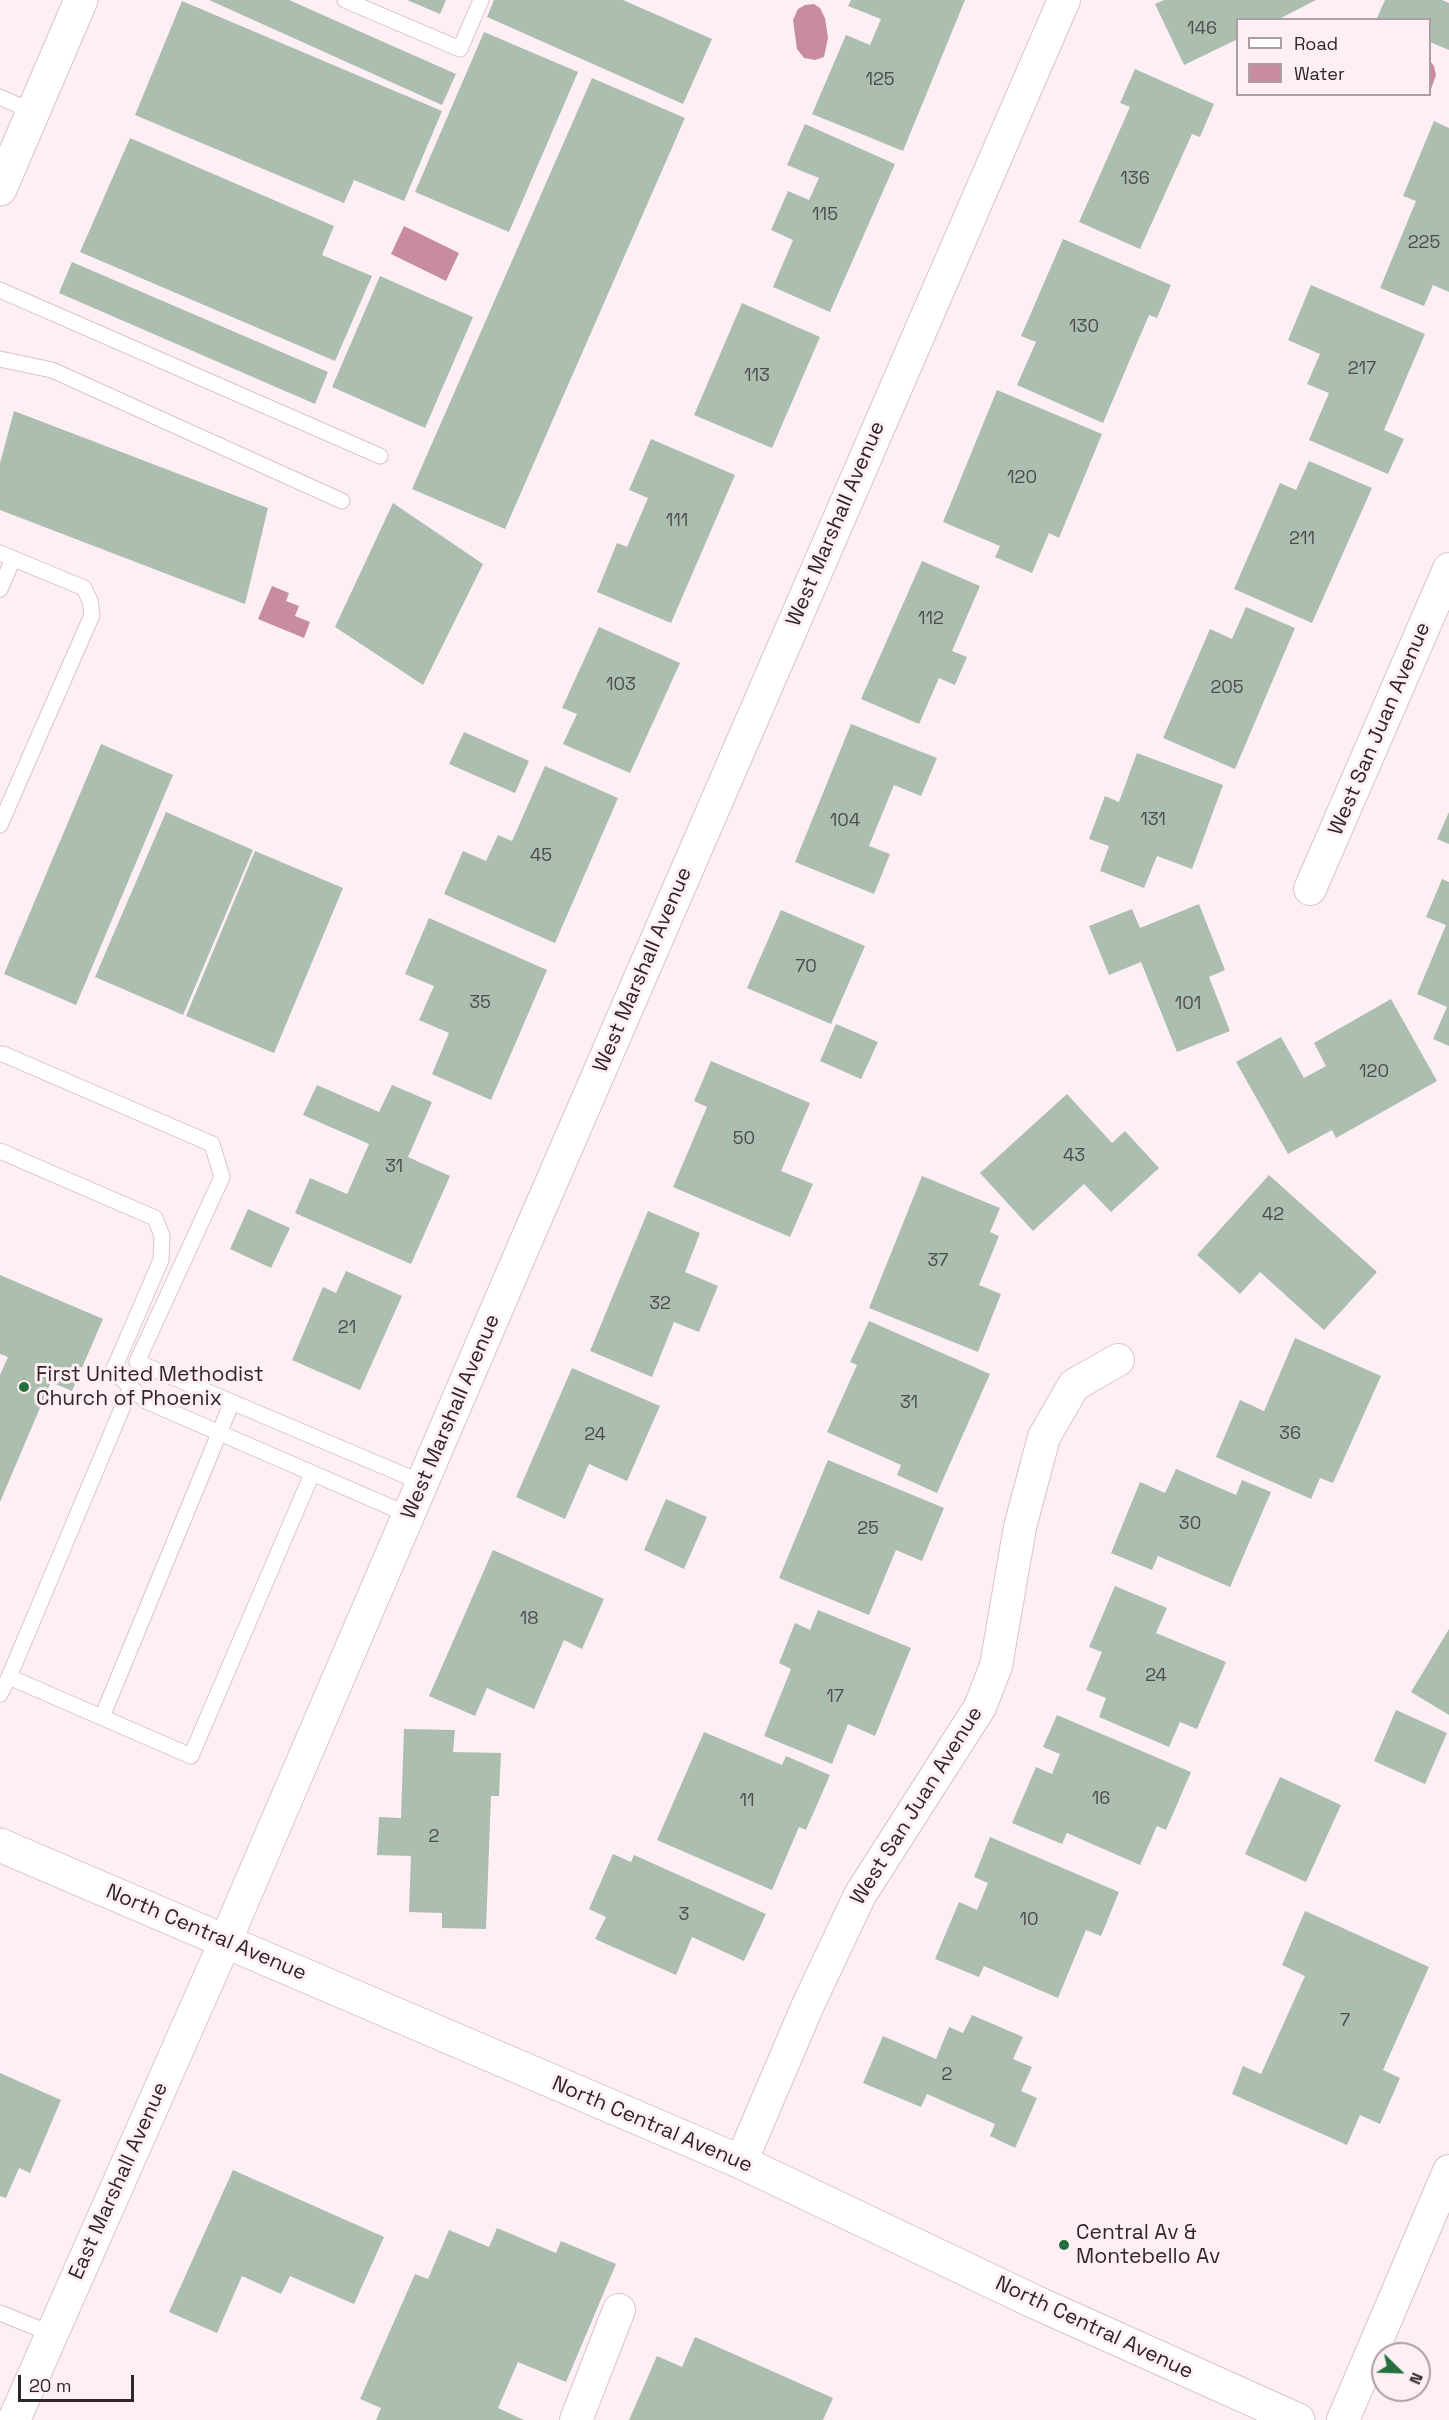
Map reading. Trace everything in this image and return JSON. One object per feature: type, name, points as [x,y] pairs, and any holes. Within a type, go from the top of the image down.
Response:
[{"type":"main road","points":[[0,189],[81,0]]},
{"type":"main road","name":"North Central Avenue","points":[[0,1845],[741,2162],[1046,2307],[1298,2420]]},
{"type":"street","name":"West Marshall Avenue","points":[[225,1942],[530,1231],[1064,0]]},
{"type":"street","name":"West San Juan Avenue","points":[[1310,889],[1449,569]]},
{"type":"street","name":"West San Juan Avenue","points":[[741,2162],[812,1995],[860,1895],[980,1707],[996,1666],[1020,1527],[1044,1437],[1074,1385],[1118,1360]]},
{"type":"street","name":"East Marshall Avenue","points":[[14,2420],[225,1942]]},
{"type":"street","points":[[1342,2420],[1449,2171]]},
{"type":"street","points":[[576,2420],[619,2310]]},
{"type":"lane","points":[[345,0],[460,49],[481,0]]},
{"type":"lane","points":[[0,97],[33,112]]},
{"type":"lane","points":[[0,290],[380,456]]},
{"type":"lane","points":[[0,359],[52,370],[342,501]]},
{"type":"lane","points":[[0,589],[6,556],[84,588],[90,601],[92,615],[0,825]]},
{"type":"lane","points":[[0,1054],[212,1144],[222,1178],[137,1362],[423,1483]]},
{"type":"lane","points":[[0,1151],[155,1218],[162,1236],[161,1260],[113,1371],[146,1401],[409,1515]]},
{"type":"lane","points":[[0,1694],[131,1387]]},
{"type":"lane","points":[[102,1717],[232,1402]]},
{"type":"lane","points":[[9,1677],[191,1756],[312,1474]]},
{"type":"lane","points":[[0,2313],[52,2334]]},
{"type":"water","points":[[814,4],[820,8],[825,18],[828,38],[824,57],[815,60],[804,58],[797,49],[793,20],[798,9]]},
{"type":"water","points":[[1431,62],[1436,75],[1431,89]]},
{"type":"water","points":[[404,226],[459,253],[446,281],[391,254]]},
{"type":"water","points":[[272,586],[289,593],[286,601],[299,606],[295,616],[310,622],[304,638],[258,619]]},
{"type":"building","points":[[209,0],[289,0],[456,74],[442,105]]},
{"type":"building","points":[[407,0],[446,0],[440,14]]},
{"type":"building","points":[[494,0],[623,0],[712,39],[683,104],[487,17]]},
{"type":"building","points":[[851,0],[965,0],[903,151],[812,114],[846,35],[870,45],[881,19],[848,6]]},
{"type":"building","points":[[1164,0],[1316,0],[1281,18],[1236,18],[1236,40],[1184,65],[1155,4]]},
{"type":"building","points":[[1385,0],[1442,0],[1449,3],[1449,50],[1431,42],[1431,18],[1377,18]]},
{"type":"building","points":[[182,1],[442,111],[404,201],[354,180],[344,203],[135,115]]},
{"type":"building","points":[[484,32],[578,72],[509,232],[415,192]]},
{"type":"building","points":[[1135,69],[1214,104],[1200,137],[1192,134],[1140,249],[1079,222],[1130,107],[1120,103]]},
{"type":"building","points":[[592,78],[685,118],[505,529],[412,489]]},
{"type":"building","points":[[1434,121],[1449,128],[1449,292],[1433,285],[1424,306],[1380,288],[1416,201],[1403,196]]},
{"type":"building","points":[[805,124],[895,164],[830,312],[773,287],[793,240],[771,230],[788,191],[809,200],[819,178],[787,165]]},
{"type":"building","points":[[130,138],[334,226],[322,255],[372,276],[335,361],[80,252]]},
{"type":"building","points":[[1063,239],[1171,285],[1157,318],[1149,315],[1103,423],[1017,385],[1036,342],[1021,336]]},
{"type":"building","points":[[72,262],[328,372],[315,404],[59,293]]},
{"type":"building","points":[[380,276],[473,317],[425,428],[332,387]]},
{"type":"building","points":[[1311,285],[1425,334],[1384,430],[1404,439],[1388,474],[1309,440],[1329,393],[1307,384],[1320,354],[1288,340]]},
{"type":"building","points":[[742,303],[820,337],[772,448],[694,415]]},
{"type":"building","points":[[997,390],[1102,434],[1059,538],[1049,533],[1032,573],[995,557],[1000,546],[943,522]]},
{"type":"building","points":[[14,411],[268,508],[245,604],[0,510],[0,463]]},
{"type":"building","points":[[651,439],[735,475],[671,623],[597,592],[617,543],[627,547],[648,498],[629,490]]},
{"type":"building","points":[[1309,461],[1372,488],[1312,623],[1234,589],[1280,483],[1296,490]]},
{"type":"building","points":[[393,503],[483,564],[423,685],[335,627]]},
{"type":"building","points":[[922,561],[980,586],[952,651],[967,657],[955,685],[939,678],[919,724],[861,699]]},
{"type":"building","points":[[1246,607],[1295,628],[1235,769],[1163,738],[1210,629],[1232,639]]},
{"type":"building","points":[[599,627],[680,663],[630,773],[563,744],[577,714],[562,708]]},
{"type":"building","points":[[851,724],[937,758],[921,796],[894,785],[869,846],[890,854],[874,894],[795,862]]},
{"type":"building","points":[[464,732],[529,761],[515,793],[449,764]]},
{"type":"building","points":[[101,744],[173,775],[76,1005],[4,974]]},
{"type":"building","points":[[1137,753],[1223,785],[1192,869],[1157,856],[1144,888],[1100,871],[1109,846],[1089,839],[1105,796],[1119,802]]},
{"type":"building","points":[[545,766],[618,798],[555,943],[444,894],[463,851],[486,861],[498,835],[512,841]]},
{"type":"building","points":[[166,812],[253,850],[183,1015],[95,977]]},
{"type":"building","points":[[1449,812],[1449,844],[1437,839]]},
{"type":"building","points":[[255,851],[343,888],[274,1053],[186,1016]]},
{"type":"building","points":[[1442,879],[1449,882],[1449,1046],[1433,1039],[1447,1007],[1417,994],[1446,925],[1426,917]]},
{"type":"building","points":[[1199,904],[1225,970],[1209,977],[1230,1031],[1177,1052],[1141,962],[1109,975],[1089,926],[1132,909],[1140,928]]},
{"type":"building","points":[[781,910],[865,946],[831,1024],[747,988]]},
{"type":"building","points":[[429,918],[547,970],[491,1100],[432,1074],[449,1033],[419,1020],[434,986],[405,974]]},
{"type":"building","points":[[1391,999],[1437,1081],[1336,1138],[1332,1130],[1288,1154],[1236,1062],[1281,1037],[1304,1078],[1326,1066],[1314,1043]]},
{"type":"building","points":[[836,1024],[878,1042],[861,1079],[820,1061]]},
{"type":"building","points":[[711,1061],[810,1103],[781,1171],[813,1184],[790,1237],[673,1187],[707,1107],[694,1101]]},
{"type":"building","points":[[317,1085],[379,1112],[392,1085],[432,1102],[408,1157],[450,1176],[411,1264],[295,1213],[310,1178],[347,1194],[369,1144],[303,1115]]},
{"type":"building","points":[[1067,1094],[1112,1143],[1125,1131],[1159,1168],[1111,1212],[1084,1184],[1033,1231],[980,1173]]},
{"type":"building","points":[[1269,1175],[1377,1272],[1324,1330],[1260,1272],[1240,1294],[1197,1255]]},
{"type":"building","points":[[922,1176],[1000,1208],[990,1232],[999,1236],[979,1285],[1001,1294],[978,1352],[869,1308]]},
{"type":"building","points":[[248,1209],[290,1228],[271,1268],[230,1249]]},
{"type":"building","points":[[648,1211],[700,1233],[685,1272],[718,1286],[699,1332],[674,1322],[652,1377],[590,1351]]},
{"type":"building","points":[[346,1271],[402,1296],[360,1390],[292,1360],[323,1287],[336,1293]]},
{"type":"building","name":"First United Methodist Church of Phoenix","points":[[0,1275],[103,1319],[72,1391],[51,1382],[0,1502],[0,1375],[8,1357],[0,1354]]},
{"type":"building","points":[[869,1321],[990,1374],[937,1493],[897,1475],[901,1465],[827,1432],[857,1365],[850,1362]]},
{"type":"building","points":[[1295,1338],[1381,1376],[1333,1483],[1320,1478],[1311,1499],[1216,1457],[1240,1400],[1264,1411]]},
{"type":"building","points":[[572,1368],[660,1406],[627,1481],[589,1464],[565,1519],[516,1497]]},
{"type":"building","points":[[828,1460],[944,1508],[922,1561],[896,1550],[869,1615],[779,1578]]},
{"type":"building","points":[[1176,1469],[1236,1495],[1242,1480],[1271,1492],[1230,1587],[1158,1556],[1152,1570],[1111,1553],[1140,1482],[1165,1493]]},
{"type":"building","points":[[666,1499],[707,1517],[684,1569],[644,1550]]},
{"type":"building","points":[[493,1550],[604,1599],[582,1649],[564,1640],[534,1709],[487,1688],[475,1716],[429,1696]]},
{"type":"building","points":[[1115,1586],[1167,1608],[1156,1633],[1226,1662],[1197,1729],[1180,1722],[1169,1747],[1099,1717],[1106,1698],[1086,1690],[1102,1652],[1089,1647]]},
{"type":"building","points":[[818,1610],[911,1648],[875,1736],[848,1724],[832,1764],[764,1736],[791,1669],[779,1663],[795,1623],[810,1630]]},
{"type":"building","points":[[1449,1629],[1449,1715],[1411,1692]]},
{"type":"building","points":[[1396,1710],[1447,1733],[1425,1784],[1374,1761]]},
{"type":"building","points":[[1057,1715],[1191,1772],[1166,1830],[1157,1826],[1140,1865],[1067,1833],[1062,1844],[1012,1823],[1036,1767],[1052,1774],[1060,1754],[1043,1747]]},
{"type":"building","points":[[404,1729],[455,1730],[453,1752],[501,1753],[499,1796],[491,1796],[486,1929],[442,1928],[442,1913],[409,1912],[411,1856],[377,1855],[379,1817],[401,1818]]},
{"type":"building","points":[[704,1732],[782,1765],[786,1756],[830,1775],[806,1830],[799,1827],[772,1890],[657,1840]]},
{"type":"building","points":[[1280,1777],[1341,1805],[1306,1882],[1245,1854]]},
{"type":"building","points":[[990,1837],[1119,1892],[1101,1936],[1086,1930],[1058,1998],[984,1966],[979,1977],[935,1959],[959,1902],[977,1910],[988,1883],[974,1877]]},
{"type":"building","points":[[613,1854],[631,1862],[634,1855],[766,1914],[744,1961],[692,1937],[676,1975],[595,1939],[606,1917],[589,1909]]},
{"type":"building","points":[[1305,1911],[1429,1967],[1383,2070],[1400,2078],[1380,2124],[1360,2115],[1347,2145],[1232,2094],[1243,2066],[1261,2074],[1305,1976],[1282,1965]]},
{"type":"building","points":[[972,2015],[1023,2037],[1013,2059],[1032,2067],[1021,2091],[1037,2098],[1015,2148],[990,2136],[995,2124],[927,2094],[921,2107],[863,2083],[883,2036],[936,2059],[949,2027],[963,2033]]},
{"type":"building","points":[[0,2073],[61,2100],[30,2173],[19,2168],[6,2198],[0,2196]]},
{"type":"building","points":[[233,2170],[384,2237],[354,2304],[290,2276],[281,2294],[242,2276],[217,2333],[169,2312]]},
{"type":"building","points":[[497,2228],[556,2253],[561,2241],[616,2264],[566,2382],[518,2362],[498,2408],[524,2420],[376,2420],[381,2408],[360,2399],[415,2274],[428,2279],[449,2230],[489,2247]]},
{"type":"building","points":[[695,2337],[833,2398],[823,2420],[629,2420],[657,2356],[682,2367]]},
{"type":"place","name":"First United Methodist Church of Phoenix","points":[[24,1387]]},
{"type":"place","name":"Central Av & Montebello Av","points":[[1064,2245]]}]
